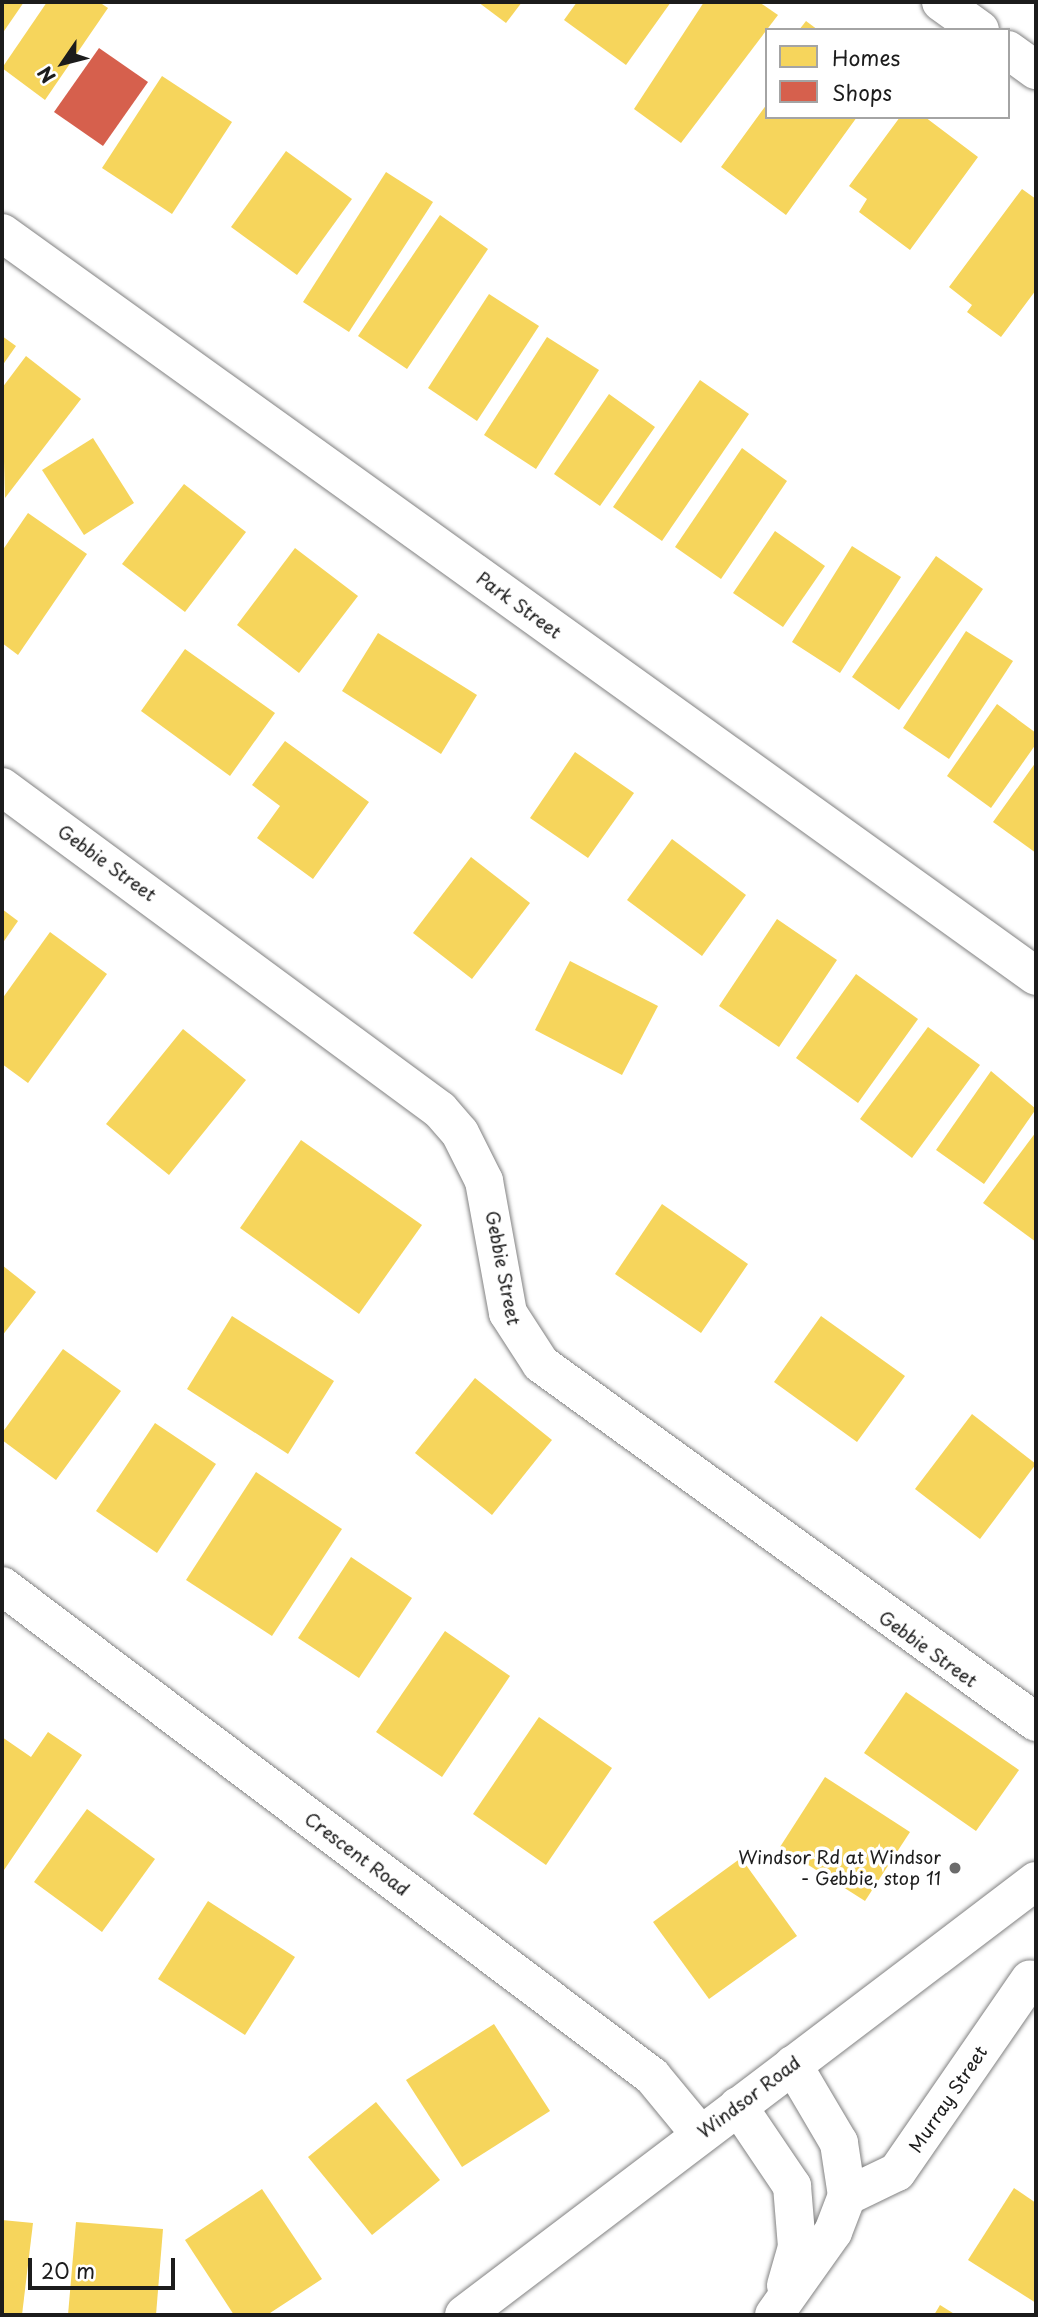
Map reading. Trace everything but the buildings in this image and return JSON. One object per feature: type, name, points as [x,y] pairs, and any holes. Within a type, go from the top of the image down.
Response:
[{"type":"street","points":[[942,2],[977,28]]},
{"type":"street","points":[[1010,52],[1036,71]]},
{"type":"street","name":"Park Street","points":[[2,233],[1036,976]]},
{"type":"street","name":"Gebbie Street","points":[[2,787],[440,1110],[460,1133],[484,1181],[509,1313],[541,1364],[1036,1722]]},
{"type":"street","name":"Crescent Road","points":[[2,1586],[653,2076],[700,2134]]},
{"type":"street","name":"Windsor Road","points":[[464,2315],[1036,1881]]},
{"type":"street","name":"Murray Street","points":[[847,2196],[897,2172],[1030,1979]]},
{"type":"street","points":[[772,2315],[833,2232],[847,2196],[839,2143],[793,2065]]},
{"type":"street","points":[[738,2106],[784,2165],[794,2196],[794,2266],[772,2315]]},
{"type":"place","name":"Windsor Rd at Windsor - Gebbie, stop 11","points":[[955,1868]]}]
